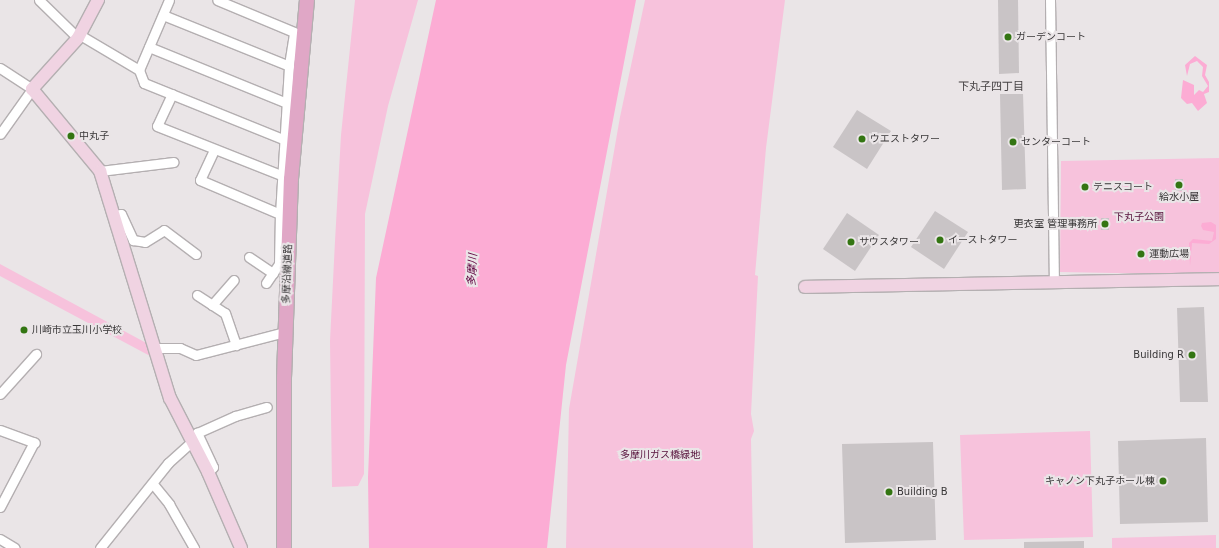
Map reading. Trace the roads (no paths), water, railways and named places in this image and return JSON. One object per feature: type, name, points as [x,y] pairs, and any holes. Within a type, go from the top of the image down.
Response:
[{"type":"main road","name":"多摩沿線道路","points":[[284,548],[285,332],[283,265],[286,177],[307,0]]},
{"type":"street","points":[[39,0],[79,37],[139,70],[144,83],[285,140]]},
{"type":"street","points":[[0,134],[32,89],[79,37],[98,0]]},
{"type":"street","points":[[139,70],[169,0]]},
{"type":"street","points":[[217,0],[294,32],[289,66],[285,140],[286,177],[280,214],[283,265],[273,273],[266,283]]},
{"type":"street","points":[[1050,0],[1054,282]]},
{"type":"street","points":[[163,15],[289,66]]},
{"type":"street","points":[[149,47],[287,104]]},
{"type":"street","points":[[0,68],[32,89],[100,171],[115,215],[170,398],[191,442],[208,472],[241,548]]},
{"type":"street","points":[[172,94],[157,126],[214,150],[286,177]]},
{"type":"street","points":[[214,150],[200,180],[280,214]]},
{"type":"street","points":[[100,171],[173,162]]},
{"type":"street","points":[[115,215],[121,214],[133,240],[145,242],[164,230],[196,254]]},
{"type":"street","points":[[249,257],[273,273]]},
{"type":"street","points":[[805,287],[1219,279]]},
{"type":"street","points":[[212,305],[234,280]]},
{"type":"street","points":[[196,295],[225,314],[236,345]]},
{"type":"street","points":[[155,348],[180,348],[196,355],[285,332]]},
{"type":"street","points":[[0,394],[36,354]]},
{"type":"street","points":[[208,472],[213,467],[197,434],[235,416],[267,407]]},
{"type":"street","points":[[0,430],[34,443],[0,507]]},
{"type":"street","points":[[100,548],[176,454],[191,442]]},
{"type":"street","points":[[153,484],[169,504],[194,548]]},
{"type":"street","points":[[0,539],[15,548]]},
{"type":"water","name":"多摩川","points":[[436,0],[636,0],[566,365],[547,548],[369,548],[368,477],[376,278]]},
{"type":"water","points":[[1195,56],[1207,65],[1205,75],[1209,82],[1209,92],[1204,94],[1207,103],[1198,111],[1192,103],[1187,104],[1181,98],[1183,80],[1194,85],[1194,95],[1199,90],[1203,92],[1208,86],[1202,76],[1203,67],[1197,61],[1190,64],[1187,76],[1185,65]]},
{"type":"water","points":[[1211,222],[1216,225],[1216,239],[1209,244],[1192,243],[1190,266],[1189,243],[1193,239],[1212,241],[1214,232],[1203,230],[1201,226],[1202,223]]},
{"type":"place","name":"ガーデンコート","points":[[1008,37]]},
{"type":"place","name":"中丸子","points":[[71,136]]},
{"type":"place","name":"ウエストタワー","points":[[862,139]]},
{"type":"place","name":"センターコート","points":[[1013,142]]},
{"type":"place","name":"給水小屋","points":[[1179,185]]},
{"type":"place","name":"テニスコート","points":[[1085,187]]},
{"type":"place","name":"更衣室 管理事務所","points":[[1105,224]]},
{"type":"place","name":"イーストタワー","points":[[940,240]]},
{"type":"place","name":"サウスタワー","points":[[851,242]]},
{"type":"place","name":"運動広場","points":[[1141,254]]},
{"type":"place","name":"川崎市立玉川小学校","points":[[24,330]]},
{"type":"place","name":"Building R","points":[[1192,355]]},
{"type":"place","name":"キャノン下丸子ホール棟","points":[[1163,481]]},
{"type":"place","name":"Building B","points":[[889,492]]},
{"type":"district","name":"下丸子四丁目","points":[[991,87]]},
{"type":"park label","name":"下丸子公園","points":[[1139,217]]},
{"type":"park label","name":"多摩川ガス橋緑地","points":[[660,455]]}]
